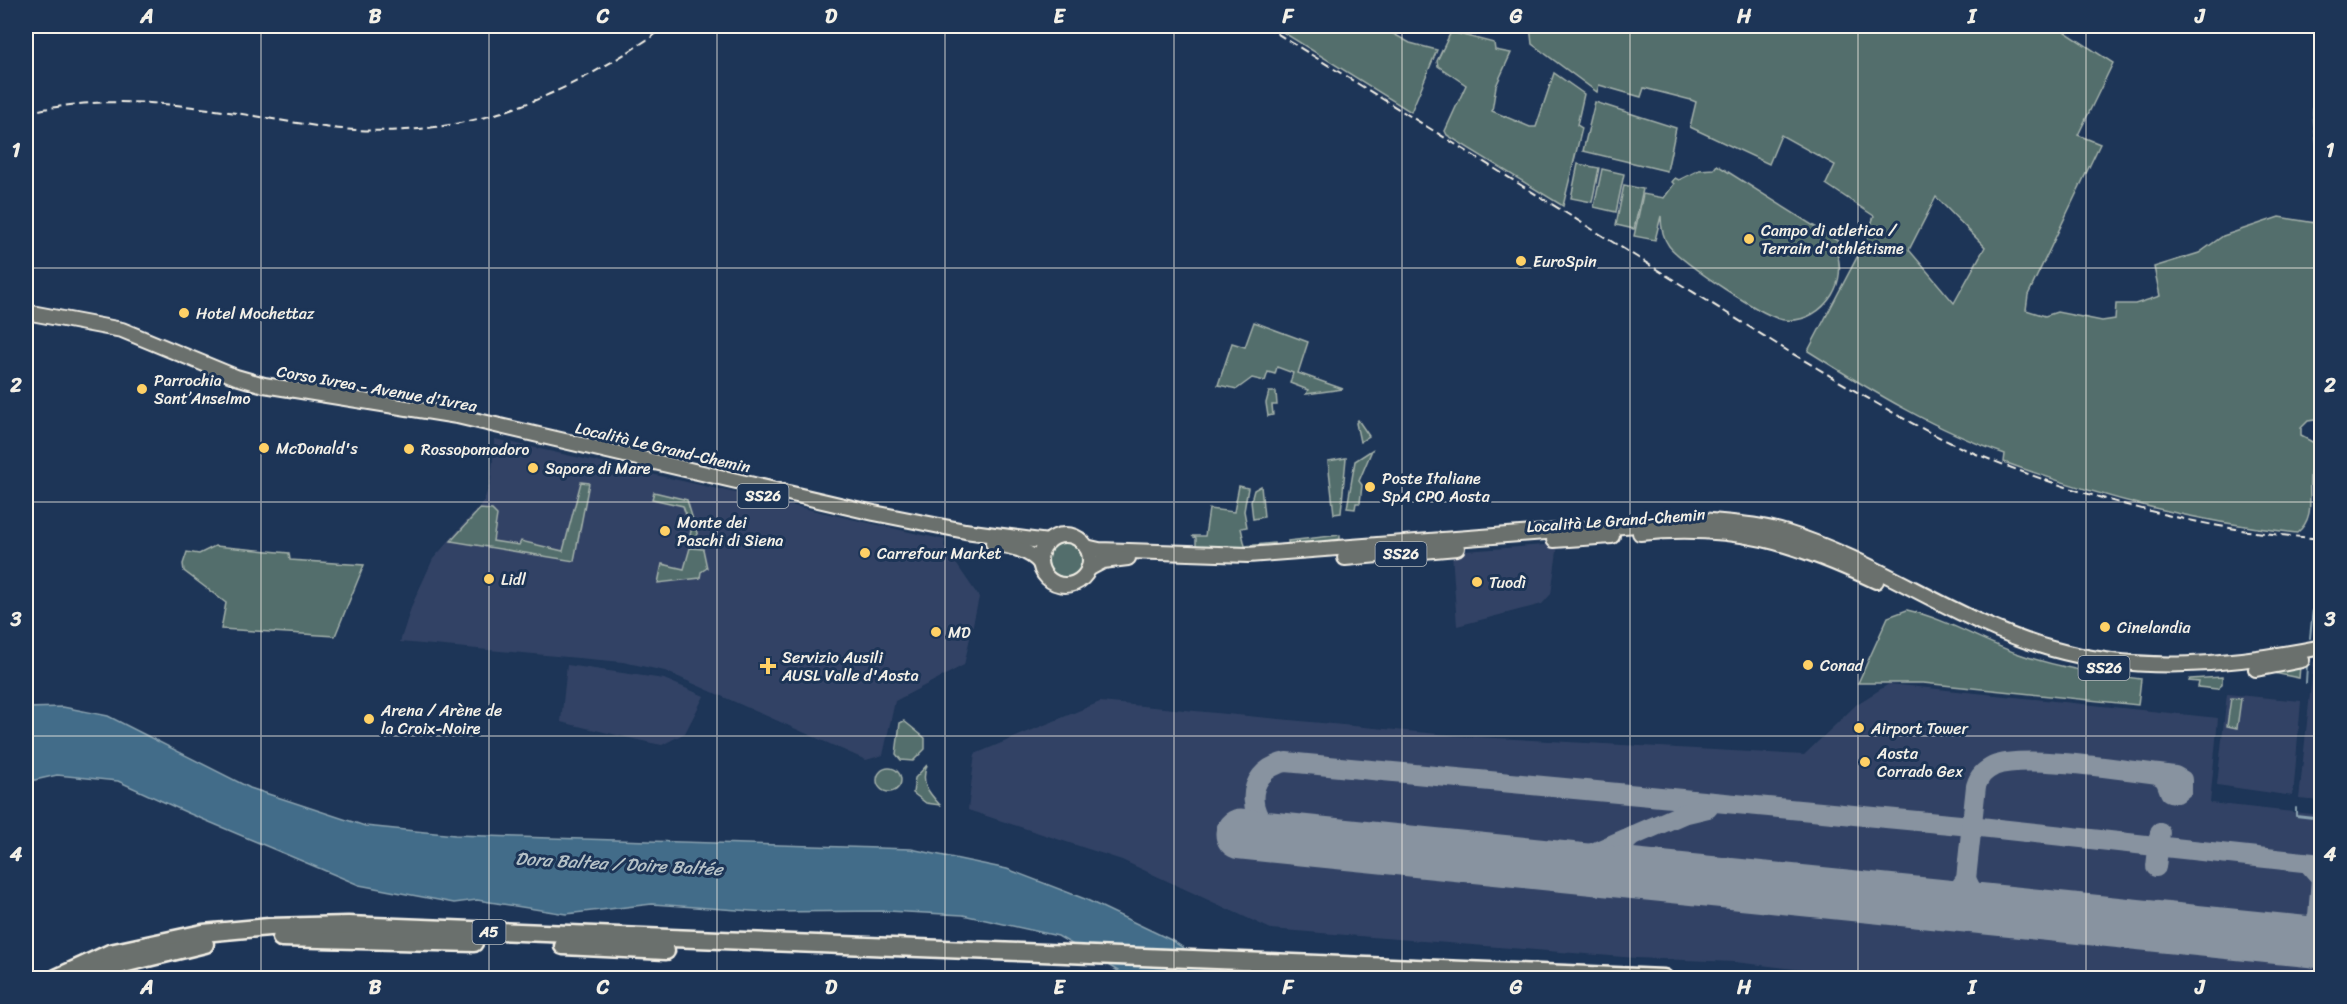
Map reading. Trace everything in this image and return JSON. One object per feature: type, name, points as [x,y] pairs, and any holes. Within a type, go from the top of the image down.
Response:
[{"type":"highway","name":"A5","points":[[56,978],[110,953],[203,933],[269,927],[348,925],[1413,978]]},
{"type":"highway","name":"A5","points":[[83,978],[123,964],[215,942],[275,938],[931,954],[1478,970],[1664,978]]},
{"type":"main road","points":[[26,304],[71,319]]},
{"type":"main road","name":"Corso Ivrea - Avenue d'Ivrea","points":[[26,312],[122,330],[236,378],[264,385],[405,406],[483,426]]},
{"type":"main road","name":"Corso Ivrea - Avenue d'Ivrea","points":[[26,321],[113,336],[253,390],[291,399],[483,426]]},
{"type":"main road","name":"Località Le Grand-Chemin","points":[[483,426],[965,531],[1048,542],[1067,535],[1079,539],[1086,547],[1099,550],[1248,555],[1702,520],[1768,528],[1811,541],[1955,611],[2053,650],[2109,660],[2174,664],[2242,662],[2302,656]]},
{"type":"main road","name":"Località Le Grand-Chemin","points":[[483,426],[819,509],[951,537],[1010,546],[1031,555],[1040,563],[1046,577],[1061,585],[1076,582],[1088,569],[1103,561],[1122,558],[1246,565],[1653,532],[1716,531],[1746,534],[1802,548],[2006,641],[2079,664],[2123,670],[2210,672],[2260,668],[2302,656]]},
{"type":"main road","points":[[1040,563],[1041,553],[1048,542]]},
{"type":"main road","points":[[1086,547],[1090,558],[1088,569]]},
{"type":"main road","name":"SS26","points":[[2302,656],[2322,647]]},
{"type":"main road","name":"SS26","points":[[2302,656],[2322,656]]},
{"type":"shaded area","points":[[495,439],[945,540],[944,546],[979,597],[964,665],[895,701],[883,755],[866,760],[665,671],[623,662],[400,642],[412,605],[433,559],[484,501],[491,480]]},
{"type":"shaded area","points":[[1558,544],[1551,594],[1542,604],[1457,626],[1452,552]]},
{"type":"shaded area","points":[[2321,660],[2321,801],[2299,799],[2313,662]]},
{"type":"shaded area","points":[[567,665],[664,679],[704,696],[685,733],[662,745],[647,742],[561,722]]},
{"type":"shaded area","points":[[1889,684],[2218,718],[2210,803],[2321,815],[2321,978],[1873,978],[1735,962],[1636,958],[1271,929],[1122,860],[968,810],[975,754],[1100,702],[1459,736],[1804,755],[1857,704]]},
{"type":"shaded area","points":[[2227,694],[2301,701],[2293,796],[2217,785]]},
{"type":"green space","points":[[1273,26],[1379,26],[1410,43],[1437,50],[1411,112]]},
{"type":"green space","points":[[1530,26],[1551,29],[1553,26],[2056,26],[2113,63],[2078,135],[2100,144],[2028,295],[2026,310],[2045,316],[2057,312],[2102,321],[2115,319],[2116,304],[2135,304],[2160,296],[2154,267],[2199,253],[2223,236],[2279,217],[2321,224],[2321,419],[2308,421],[2301,428],[2301,436],[2318,445],[2311,468],[2309,511],[2303,526],[2297,533],[2221,522],[2112,497],[2040,475],[2004,462],[2005,454],[1928,421],[1831,366],[1808,351],[1865,242],[1874,216],[1826,184],[1835,165],[1781,135],[1769,164],[1690,127],[1696,102],[1644,88],[1641,97],[1599,85],[1597,92],[1532,44]],"holes":[[[1936,197],[1985,247],[1954,303],[1909,250]]]},
{"type":"green space","points":[[1451,32],[1494,43],[1495,50],[1511,53],[1496,86],[1492,111],[1530,127],[1536,127],[1554,73],[1584,94],[1577,125],[1582,128],[1563,206],[1447,135],[1445,131],[1466,85],[1438,66],[1437,61]]},
{"type":"green space","points":[[1595,102],[1676,128],[1667,171],[1583,151]]},
{"type":"green space","points":[[1578,164],[1599,168],[1592,202],[1571,198]]},
{"type":"green space","name":"Campo di atletica / Terrain d'athlétisme","points":[[1717,165],[1844,245],[1839,253],[1836,251],[1839,268],[1837,285],[1828,301],[1812,314],[1799,319],[1785,320],[1743,301],[1690,265],[1669,246],[1663,232],[1661,216],[1655,240],[1634,236],[1643,194],[1664,198],[1674,184],[1672,182],[1675,178],[1679,180],[1699,170],[1714,169]]},
{"type":"green space","points":[[1602,169],[1624,174],[1616,212],[1594,207]]},
{"type":"green space","points":[[1624,185],[1643,189],[1634,229],[1616,225]]},
{"type":"green space","points":[[1254,322],[1308,342],[1298,373],[1343,389],[1306,394],[1308,390],[1290,383],[1293,373],[1277,367],[1275,374],[1268,372],[1265,381],[1252,378],[1237,389],[1218,385],[1232,343],[1245,347]]},
{"type":"green space","points":[[1269,392],[1276,392],[1277,405],[1272,405],[1273,415],[1268,416],[1266,403]]},
{"type":"green space","points":[[1358,420],[1369,436],[1360,442],[1356,423]]},
{"type":"green space","points":[[1372,450],[1359,481],[1362,485],[1360,503],[1356,503],[1355,509],[1347,508],[1355,461]]},
{"type":"green space","points":[[1346,458],[1341,513],[1334,514],[1328,461]]},
{"type":"green space","points":[[581,482],[589,483],[574,561],[451,541],[480,509],[492,510],[497,515],[493,541],[519,545],[521,541],[563,551]]},
{"type":"green space","points":[[1239,486],[1248,488],[1244,511],[1247,527],[1241,528],[1245,546],[1274,543],[1275,548],[1239,551],[1196,546],[1196,538],[1192,536],[1205,536],[1209,509],[1234,512]]},
{"type":"green space","points":[[1261,486],[1264,517],[1253,519],[1251,501],[1254,490]]},
{"type":"green space","points":[[654,492],[687,500],[700,543],[688,542],[693,524],[688,521],[683,506],[652,499]]},
{"type":"green space","points":[[1340,535],[1340,539],[1289,547],[1288,541]]},
{"type":"green space","points":[[1065,543],[1077,548],[1082,560],[1077,572],[1065,577],[1053,572],[1048,560],[1053,548]]},
{"type":"green space","points":[[215,546],[289,553],[290,560],[364,565],[335,636],[221,629],[226,603],[184,571],[183,564],[187,552],[199,554]]},
{"type":"green space","points":[[690,548],[703,549],[707,568],[701,572],[700,578],[658,583],[662,564],[684,569]]},
{"type":"green space","points":[[1907,610],[1936,619],[2034,659],[2079,670],[2141,679],[2138,705],[1923,683],[1858,683],[1888,617]]},
{"type":"green space","points":[[2300,666],[2299,678],[2274,673],[2276,671]]},
{"type":"green space","points":[[2222,677],[2222,685],[2217,689],[2198,687],[2199,682],[2189,681],[2190,679]]},
{"type":"green space","points":[[2231,698],[2241,699],[2237,728],[2227,726]]},
{"type":"green space","points":[[904,721],[925,738],[925,749],[913,761],[901,760],[896,754],[900,723]]},
{"type":"green space","points":[[927,765],[924,777],[926,787],[940,805],[926,803],[913,793],[915,778]]},
{"type":"green space","points":[[884,768],[894,768],[901,775],[901,785],[894,792],[884,792],[877,785],[877,775]]},
{"type":"water","name":"Dora Baltea / Doire Baltée","points":[[63,707],[108,716],[250,788],[365,826],[455,835],[911,849],[1007,869],[1085,899],[1171,940],[1231,978],[1130,978],[1058,936],[963,915],[888,911],[766,912],[652,904],[566,914],[477,900],[454,903],[359,885],[118,781],[57,775],[26,782],[26,708]]},
{"type":"waterway","points":[[2322,94],[2314,102],[2313,113],[2322,184]]},
{"type":"waterway","points":[[2310,638],[2322,522]]},
{"type":"waterway","points":[[2306,683],[2307,665]]},
{"type":"waterway","points":[[2296,808],[2296,816],[2322,819]]},
{"type":"taxiway","points":[[1291,839],[1275,833],[1264,824],[1256,812],[1254,800],[1255,787],[1261,776],[1271,767],[1286,762],[1971,826],[2322,864]]},
{"type":"taxiway","points":[[1936,904],[1954,896],[1966,879],[1976,786],[1980,777],[1990,768],[2009,763],[2055,762],[2175,776],[2182,780],[2182,789],[2177,793],[2170,792],[2165,779],[2157,774]]},
{"type":"taxiway","points":[[1539,864],[1593,853],[1683,814],[1708,808]]},
{"type":"taxiway","points":[[2156,867],[2160,832]]},
{"type":"taxiway","points":[[1630,838],[1619,849],[1618,858],[1623,868],[1634,873]]},
{"type":"taxiway","points":[[2308,863],[2321,878],[2318,916],[2322,927]]},
{"type":"taxiway","points":[[1966,879],[1976,899],[1997,910]]},
{"type":"taxiway","points":[[2283,940],[2309,930],[2318,916]]},
{"type":"runway","points":[[1241,834],[2322,943]]},
{"type":"railway","points":[[26,113],[62,106],[133,102],[203,108],[310,125],[361,130],[409,130],[455,124],[499,113],[542,97],[625,54],[667,26]]},
{"type":"railway","points":[[1265,26],[1788,351],[1896,414],[1962,448],[2062,486],[2166,515],[2268,534],[2322,539]]},
{"type":"place","name":"Campo di atletica / Terrain d'athlétisme","points":[[1749,239]]},
{"type":"place","name":"EuroSpin","points":[[1521,261]]},
{"type":"place","name":"Hotel Mochettaz","points":[[184,313]]},
{"type":"place","name":"Parrochia Sant’Anselmo","points":[[142,389]]},
{"type":"place","name":"McDonald's","points":[[264,448]]},
{"type":"place","name":"Rossopomodoro","points":[[409,449]]},
{"type":"place","name":"Sapore di Mare","points":[[533,468]]},
{"type":"place","name":"Poste Italiane SpA CPO Aosta","points":[[1370,487]]},
{"type":"place","name":"Monte dei Paschi di Siena","points":[[665,531]]},
{"type":"place","name":"Carrefour Market","points":[[865,553]]},
{"type":"place","name":"Lidl","points":[[489,579]]},
{"type":"place","name":"Tuodì","points":[[1477,582]]},
{"type":"place","name":"Cinelandia","points":[[2105,627]]},
{"type":"place","name":"MD","points":[[936,632]]},
{"type":"place","name":"Conad","points":[[1808,665]]},
{"type":"place","name":"Servizio Ausili AUSL Valle d'Aosta","points":[[768,666]]},
{"type":"place","name":"Arena / Arène de la Croix-Noire","points":[[369,719]]},
{"type":"place","name":"Airport Tower","points":[[1859,728]]},
{"type":"place","name":"Aosta Corrado Gex","points":[[1865,762]]}]
